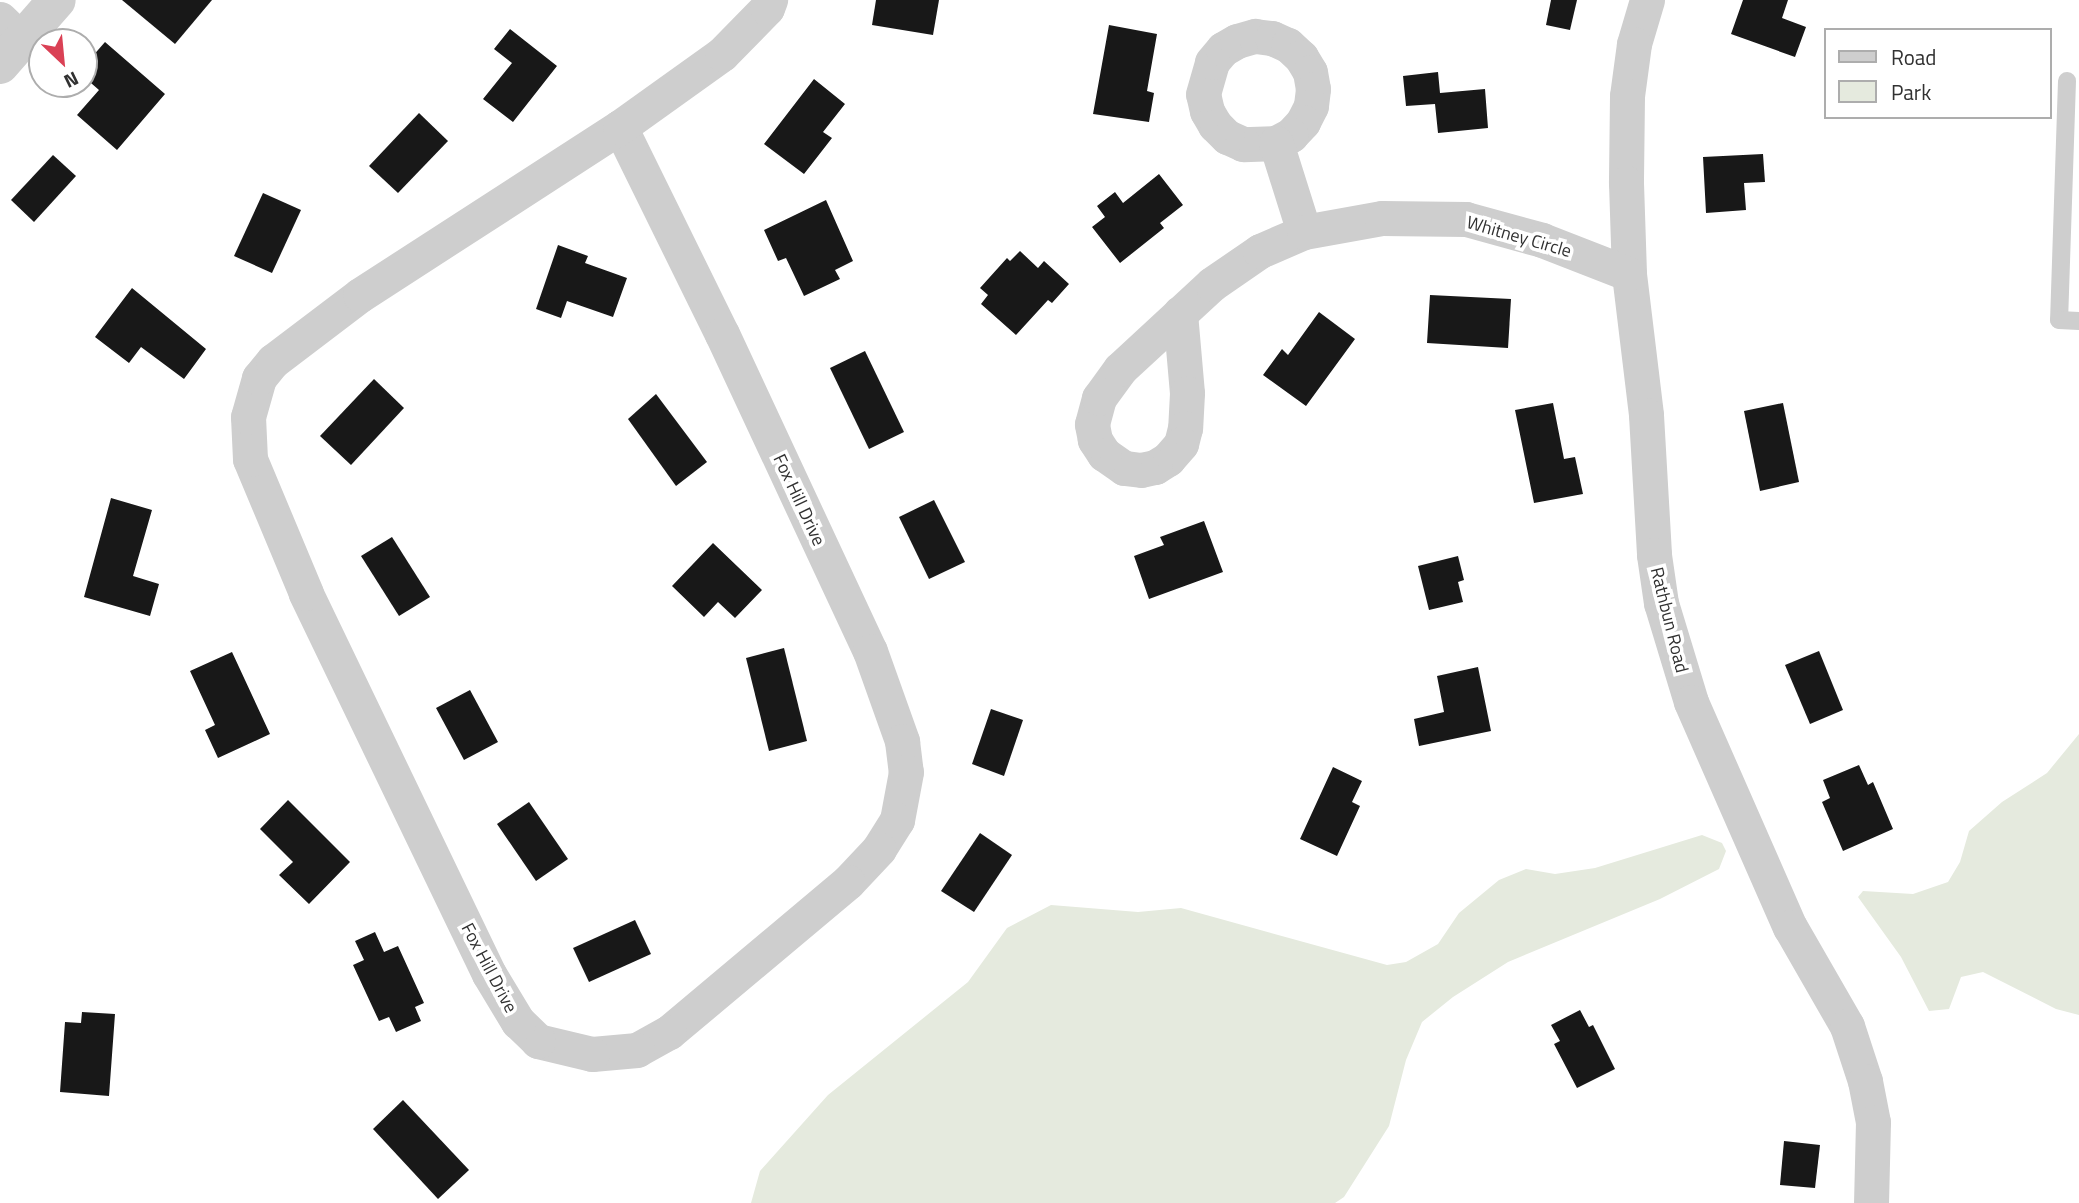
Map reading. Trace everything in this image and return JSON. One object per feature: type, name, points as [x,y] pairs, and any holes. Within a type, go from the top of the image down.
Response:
[{"type":"street","points":[[7,41],[57,0]]},
{"type":"street","name":"Fox Hill Drive","points":[[620,127],[870,651],[902,741],[906,772],[897,820],[879,849],[848,882],[669,1032],[637,1050],[592,1054],[538,1041],[518,1022],[489,974],[306,593],[250,459],[248,417],[259,377],[273,361],[359,295],[620,127],[722,54],[767,8],[771,0]]},
{"type":"street","name":"Rathbun Road","points":[[1647,0],[1634,44],[1627,96],[1629,274],[1646,415],[1654,555],[1661,603],[1691,702],[1790,927],[1847,1026],[1865,1081],[1873,1122],[1871,1203]]},
{"type":"street","points":[[1276,143],[1304,232]]},
{"type":"street","name":"Whitney Circle","points":[[1180,313],[1212,284],[1260,251],[1304,232],[1382,218],[1466,219],[1542,240],[1629,274]]},
{"type":"lane","points":[[2067,81],[2059,320],[2079,321]]},
{"type":"green space","points":[[2079,734],[2079,1015],[2056,1009],[1983,972],[1961,977],[1949,1009],[1929,1011],[1901,957],[1858,897],[1863,891],[1913,894],[1948,882],[1960,862],[1969,831],[2002,802],[2047,773]]},
{"type":"green space","points":[[1702,835],[1722,843],[1726,851],[1719,869],[1660,899],[1508,962],[1453,997],[1422,1022],[1406,1060],[1389,1126],[1344,1197],[1335,1203],[751,1203],[760,1171],[828,1095],[968,982],[1007,928],[1051,905],[1138,912],[1181,908],[1387,965],[1406,962],[1438,944],[1459,913],[1499,880],[1526,869],[1555,874],[1595,868]]},
{"type":"building","points":[[122,0],[212,0],[175,44]]},
{"type":"building","points":[[876,0],[939,0],[933,35],[872,25]]},
{"type":"building","points":[[1551,0],[1577,0],[1570,30],[1546,25]]},
{"type":"building","points":[[1743,0],[1788,0],[1782,18],[1806,27],[1795,57],[1731,34]]},
{"type":"building","points":[[1109,25],[1157,34],[1147,91],[1154,93],[1149,122],[1093,114]]},
{"type":"building","points":[[510,29],[557,66],[513,122],[483,99],[512,63],[494,49]]},
{"type":"building","points":[[105,42],[165,94],[117,150],[77,115],[92,98],[98,98],[98,50]]},
{"type":"building","points":[[1438,72],[1440,93],[1485,89],[1488,128],[1438,133],[1435,104],[1406,106],[1403,76]]},
{"type":"building","points":[[814,79],[845,104],[823,132],[832,138],[804,174],[764,144]]},
{"type":"building","points":[[419,113],[448,141],[398,193],[369,166]]},
{"type":"building","points":[[1763,154],[1765,182],[1744,183],[1746,210],[1706,213],[1703,157]]},
{"type":"building","points":[[53,155],[76,176],[34,222],[11,200]]},
{"type":"building","points":[[1159,174],[1183,205],[1160,223],[1164,228],[1120,263],[1092,227],[1105,217],[1097,206],[1115,192],[1123,203]]},
{"type":"building","points":[[263,193],[301,210],[272,273],[234,256]]},
{"type":"building","points":[[826,200],[853,261],[835,270],[840,279],[804,296],[786,258],[778,261],[764,230]]},
{"type":"building","points":[[558,245],[588,256],[585,263],[627,278],[613,317],[567,301],[561,318],[536,309]]},
{"type":"building","points":[[1020,251],[1038,268],[1044,261],[1069,284],[1052,303],[1048,300],[1016,335],[981,304],[988,295],[980,288],[1007,258],[1010,261]]},
{"type":"building","points":[[132,288],[206,349],[184,379],[141,347],[129,363],[95,337]]},
{"type":"building","points":[[1430,295],[1511,299],[1508,348],[1427,343]]},
{"type":"building","points":[[1319,312],[1355,339],[1306,406],[1263,375],[1282,349],[1288,355]]},
{"type":"building","points":[[865,351],[904,432],[869,449],[830,368]]},
{"type":"building","points":[[374,379],[404,408],[351,465],[320,436]]},
{"type":"building","points":[[656,394],[707,462],[676,486],[628,419]]},
{"type":"building","points":[[1553,403],[1564,459],[1575,457],[1583,494],[1534,503],[1515,410]]},
{"type":"building","points":[[1783,403],[1799,482],[1760,491],[1744,411]]},
{"type":"building","points":[[111,498],[152,510],[133,576],[159,584],[150,616],[84,597]]},
{"type":"building","points":[[934,500],[965,562],[929,579],[899,517]]},
{"type":"building","points":[[1204,521],[1223,572],[1149,599],[1134,556],[1164,545],[1160,537]]},
{"type":"building","points":[[392,537],[430,597],[399,616],[361,556]]},
{"type":"building","points":[[713,543],[762,590],[735,618],[718,602],[704,617],[672,586]]},
{"type":"building","points":[[1458,556],[1464,580],[1458,582],[1463,602],[1429,610],[1418,566]]},
{"type":"building","points":[[784,648],[807,741],[769,751],[746,658]]},
{"type":"building","points":[[1819,651],[1843,710],[1810,724],[1785,665]]},
{"type":"building","points":[[232,652],[270,734],[218,758],[205,730],[215,725],[190,671]]},
{"type":"building","points":[[1478,667],[1491,731],[1419,746],[1414,719],[1444,712],[1437,676]]},
{"type":"building","points":[[470,690],[498,742],[464,760],[436,708]]},
{"type":"building","points":[[991,709],[1023,720],[1004,776],[972,764]]},
{"type":"building","points":[[1859,765],[1868,785],[1873,782],[1893,829],[1843,851],[1822,802],[1830,798],[1823,780]]},
{"type":"building","points":[[1333,767],[1362,781],[1352,802],[1360,806],[1337,856],[1300,839]]},
{"type":"building","points":[[288,800],[350,862],[309,904],[279,875],[293,862],[260,829]]},
{"type":"building","points":[[529,802],[568,859],[536,881],[497,824]]},
{"type":"building","points":[[980,833],[1012,855],[974,912],[941,891]]},
{"type":"building","points":[[635,920],[651,954],[589,982],[573,948]]},
{"type":"building","points":[[375,932],[384,952],[398,946],[424,1003],[415,1007],[421,1021],[396,1032],[389,1017],[379,1021],[353,965],[364,960],[355,941]]},
{"type":"building","points":[[1580,1010],[1589,1027],[1593,1025],[1615,1069],[1577,1088],[1554,1044],[1560,1041],[1551,1025]]},
{"type":"building","points":[[82,1012],[115,1014],[109,1096],[60,1092],[65,1022],[81,1023]]},
{"type":"building","points":[[403,1100],[469,1170],[438,1199],[373,1129]]},
{"type":"building","points":[[1784,1141],[1820,1145],[1815,1188],[1780,1185]]}]
